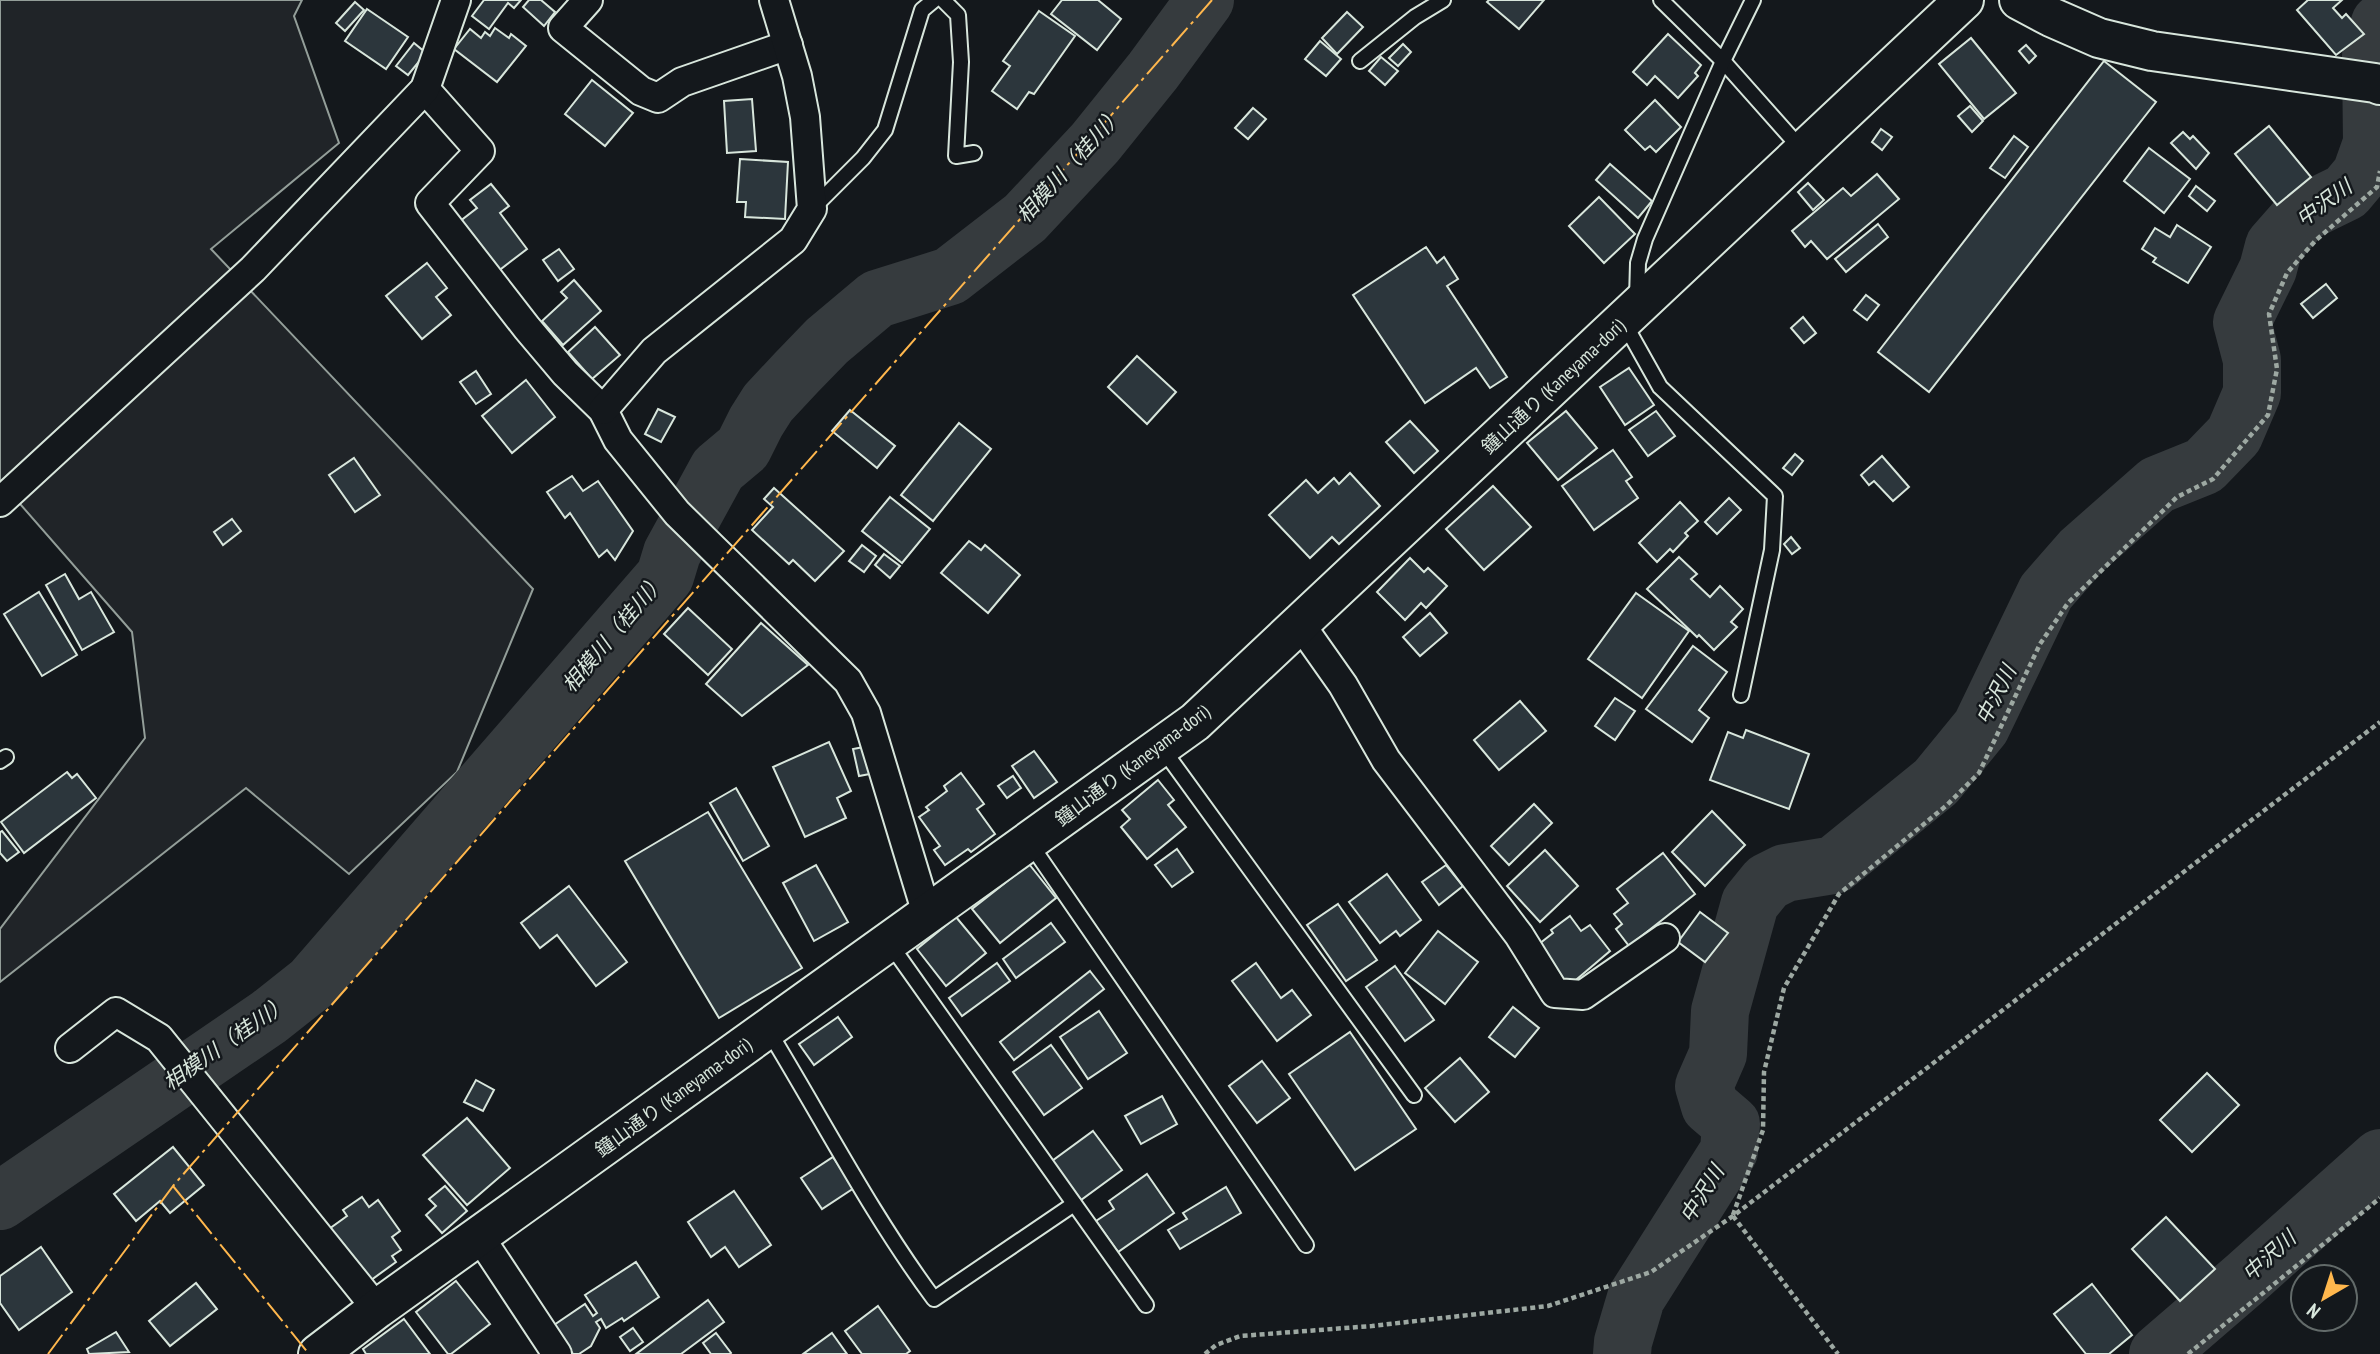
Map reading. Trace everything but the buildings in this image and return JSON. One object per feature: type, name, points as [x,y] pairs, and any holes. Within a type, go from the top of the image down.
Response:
[{"type":"street","points":[[0,502],[253,269],[425,89],[456,0]]},
{"type":"street","points":[[589,0],[563,28],[641,91],[658,98],[682,82],[788,46]]},
{"type":"street","points":[[603,410],[654,351],[793,240],[812,209],[805,117],[797,76],[774,0]]},
{"type":"street","name":"鐘山通り (Kaneyama-dori)","points":[[333,1349],[377,1309],[1195,722],[1964,0]]},
{"type":"street","points":[[2019,0],[2099,38],[2152,51],[2375,82],[2380,85]]},
{"type":"street","points":[[425,89],[480,151],[430,203],[550,355],[603,410],[618,440],[677,513],[848,681],[866,713],[927,914]]},
{"type":"street","points":[[1300,624],[1343,685],[1386,760],[1518,935],[1555,993],[1583,995],[1665,938]]},
{"type":"street","points":[[69,1048],[116,1012],[159,1038],[377,1309]]},
{"type":"street","points":[[479,1236],[557,1354]]},
{"type":"lane","points":[[812,209],[863,158],[885,130],[922,10],[934,0]]},
{"type":"lane","points":[[943,0],[958,15],[961,62],[956,156],[974,153]]},
{"type":"lane","points":[[1360,61],[1415,17],[1443,0]]},
{"type":"lane","points":[[1661,0],[1723,61],[1803,152]]},
{"type":"lane","points":[[1741,695],[1772,550],[1775,496],[1660,387],[1630,314],[1645,239],[1723,61],[1753,0]]},
{"type":"lane","points":[[1161,746],[1414,1095]]},
{"type":"lane","points":[[1029,841],[1306,1245]]},
{"type":"lane","points":[[888,942],[1146,1306]]},
{"type":"lane","points":[[768,1029],[878,1218],[934,1299],[1074,1204]]},
{"type":"path","points":[[1733,1216],[1763,1130],[1764,1072],[1784,988],[1839,894],[1947,805],[1979,773],[2040,644],[2068,603],[2177,497],[2213,479],[2268,415],[2277,369],[2269,314],[2287,273],[2315,241],[2377,187],[2380,171]]},
{"type":"path","points":[[1205,1354],[1216,1345],[1240,1336],[1372,1326],[1548,1306],[1651,1272],[1733,1216],[2380,722]]},
{"type":"path","points":[[2188,1354],[2380,1198]]},
{"type":"path","points":[[1733,1216],[1838,1354]]},
{"type":"shaded area","points":[[0,0],[302,0],[294,16],[339,143],[211,249],[533,589],[457,772],[349,874],[246,788],[0,982],[0,929],[145,738],[132,632],[0,481]]},
{"type":"waterway","name":"相模川（桂川）","points":[[0,1201],[269,1017],[312,983],[665,576],[672,553],[718,469],[743,448],[768,403],[827,341],[877,299],[950,276],[1025,218],[1095,143],[1205,0]]},
{"type":"waterway","name":"中沢川","points":[[1622,1354],[1636,1298],[1729,1151],[1731,1124],[1710,1106],[1704,1086],[1718,1054],[1720,1011],[1750,903],[1767,882],[1785,873],[1834,865],[1936,782],[1981,727],[2046,592],[2081,552],[2157,485],[2204,466],[2234,435],[2252,393],[2252,360],[2242,322],[2268,269],[2274,246],[2303,213],[2346,192],[2361,174],[2372,143],[2371,56],[2380,23]]},
{"type":"waterway","name":"中沢川","points":[[2158,1354],[2380,1158]]},
{"type":"power","points":[[48,1354],[173,1186],[1212,0]]},
{"type":"power","points":[[173,1186],[309,1354]]}]
